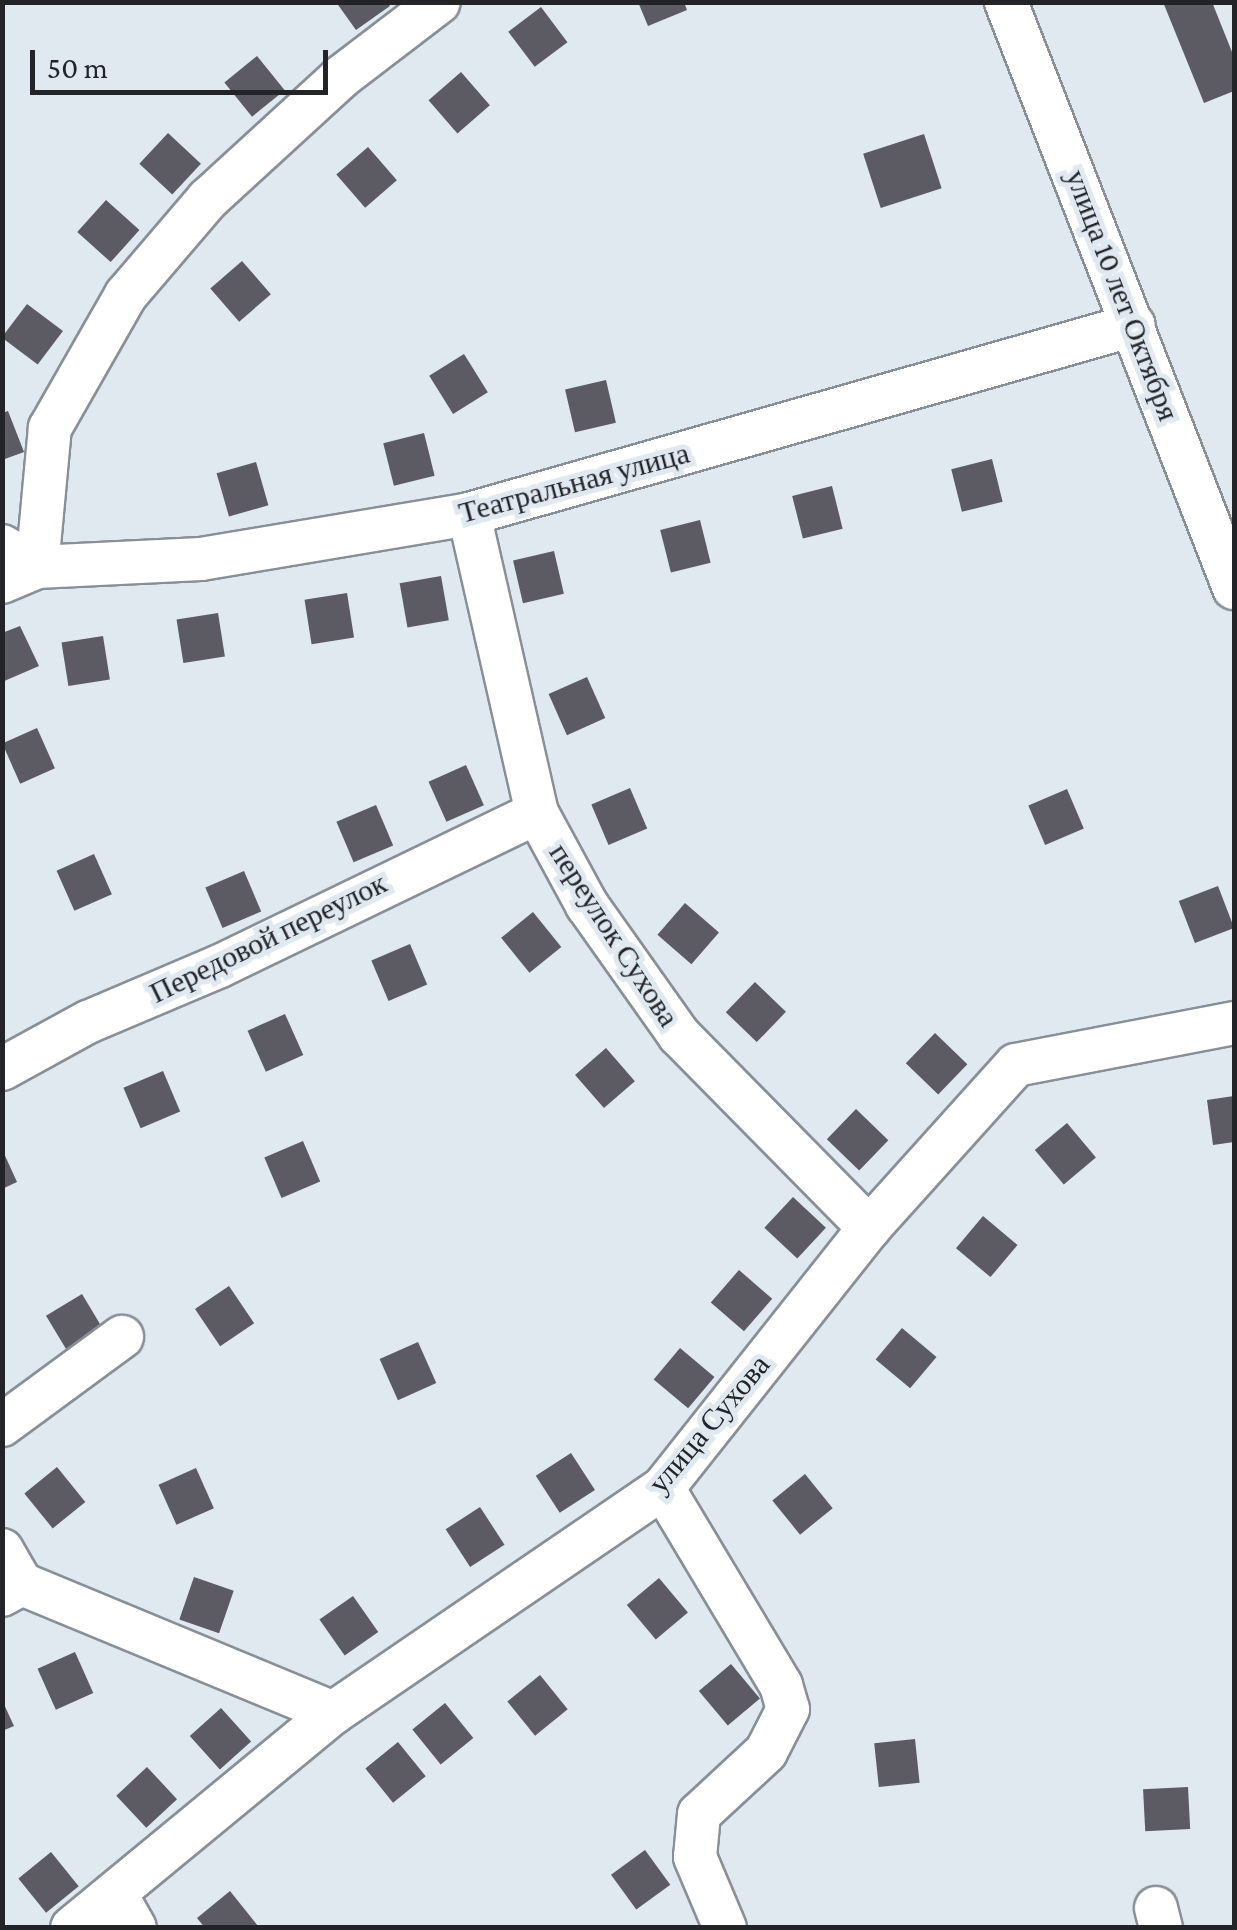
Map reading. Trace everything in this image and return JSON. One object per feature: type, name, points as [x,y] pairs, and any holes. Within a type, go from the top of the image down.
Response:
[{"type":"street","points":[[14,565],[50,428],[126,294],[208,198],[341,77],[439,2]]},
{"type":"street","name":"улица 10 лет Октября","points":[[1006,2],[1234,588]]},
{"type":"street","name":"Театральная улица","points":[[14,565],[201,559],[469,514],[1134,325]]},
{"type":"street","name":"переулок Сухова","points":[[469,514],[537,813],[587,905],[679,1035],[869,1228]]},
{"type":"street","name":"Передовой переулок","points":[[2,1069],[88,1022],[220,966],[537,813]]},
{"type":"street","name":"улица Сухова","points":[[72,1928],[125,1910],[334,1713],[663,1488],[869,1228],[1016,1065],[1234,1023]]},
{"type":"street","points":[[2,1425],[122,1337]]},
{"type":"street","points":[[663,1488],[781,1685],[788,1709],[766,1752],[699,1814],[695,1857],[725,1928]]},
{"type":"street","points":[[9,1577],[334,1713]]},
{"type":"building","points":[[336,2],[387,2],[390,6],[356,30]]},
{"type":"building","points":[[638,2],[684,2],[687,10],[648,26]]},
{"type":"building","points":[[1163,2],[1212,2],[1234,57],[1234,91],[1204,103]]},
{"type":"building","points":[[541,7],[567,42],[535,67],[508,32]]},
{"type":"building","points":[[257,56],[285,90],[252,117],[224,82]]},
{"type":"building","points":[[461,72],[490,105],[457,133],[429,100]]},
{"type":"building","points":[[168,133],[201,164],[172,194],[139,164]]},
{"type":"building","points":[[924,134],[942,188],[881,208],[863,154]]},
{"type":"building","points":[[368,147],[397,180],[365,208],[336,175]]},
{"type":"building","points":[[106,200],[139,230],[111,262],[77,232]]},
{"type":"building","points":[[242,261],[271,294],[239,322],[210,289]]},
{"type":"building","points":[[27,304],[63,331],[38,365],[2,338]]},
{"type":"building","points":[[464,354],[488,392],[453,414],[429,376]]},
{"type":"building","points":[[606,380],[616,423],[575,432],[565,389]]},
{"type":"building","points":[[8,411],[24,452],[2,460],[2,413]]},
{"type":"building","points":[[424,433],[435,476],[394,486],[383,443]]},
{"type":"building","points":[[992,459],[1003,502],[962,512],[951,469]]},
{"type":"building","points":[[256,462],[268,505],[229,517],[217,473]]},
{"type":"building","points":[[832,486],[843,529],[803,539],[792,496]]},
{"type":"building","points":[[700,520],[711,563],[671,573],[660,530]]},
{"type":"building","points":[[554,551],[564,594],[523,603],[513,560]]},
{"type":"building","points":[[441,576],[449,620],[407,628],[400,583]]},
{"type":"building","points":[[347,593],[354,637],[312,644],[305,600]]},
{"type":"building","points":[[218,613],[225,656],[183,663],[177,620]]},
{"type":"building","points":[[20,626],[39,666],[2,682],[2,633]]},
{"type":"building","points":[[103,636],[110,679],[68,686],[62,643]]},
{"type":"building","points":[[587,677],[605,718],[567,735],[549,694]]},
{"type":"building","points":[[37,728],[55,768],[20,784],[2,743]]},
{"type":"building","points":[[466,765],[484,805],[446,822],[429,782]]},
{"type":"building","points":[[630,788],[647,829],[609,845],[591,804]]},
{"type":"building","points":[[1067,789],[1084,829],[1045,845],[1028,805]]},
{"type":"building","points":[[376,805],[393,846],[354,862],[336,822]]},
{"type":"building","points":[[94,854],[112,894],[74,911],[57,871]]},
{"type":"building","points":[[244,871],[261,912],[223,928],[205,887]]},
{"type":"building","points":[[1218,886],[1234,928],[1195,943],[1179,901]]},
{"type":"building","points":[[685,903],[719,933],[691,964],[657,935]]},
{"type":"building","points":[[533,912],[561,947],[529,973],[501,938]]},
{"type":"building","points":[[410,944],[427,985],[389,1001],[371,960]]},
{"type":"building","points":[[755,982],[786,1012],[757,1042],[726,1012]]},
{"type":"building","points":[[285,1014],[303,1055],[266,1072],[248,1031]]},
{"type":"building","points":[[935,1033],[967,1064],[938,1094],[906,1063]]},
{"type":"building","points":[[606,1048],[635,1081],[604,1108],[575,1075]]},
{"type":"building","points":[[163,1071],[180,1112],[141,1128],[123,1088]]},
{"type":"building","points":[[1234,1096],[1234,1142],[1213,1145],[1207,1100]]},
{"type":"building","points":[[856,1109],[888,1140],[859,1170],[827,1139]]},
{"type":"building","points":[[1067,1123],[1096,1157],[1064,1184],[1035,1150]]},
{"type":"building","points":[[303,1141],[320,1182],[282,1198],[264,1157]]},
{"type":"building","points":[[2,1149],[17,1182],[2,1189]]},
{"type":"building","points":[[793,1197],[826,1228],[797,1258],[764,1228]]},
{"type":"building","points":[[983,1216],[1017,1245],[990,1277],[956,1248]]},
{"type":"building","points":[[739,1270],[772,1299],[744,1331],[711,1302]]},
{"type":"building","points":[[229,1286],[254,1323],[220,1346],[195,1309]]},
{"type":"building","points":[[82,1294],[105,1332],[69,1353],[46,1316]]},
{"type":"building","points":[[902,1328],[936,1357],[910,1388],[876,1359]]},
{"type":"building","points":[[418,1342],[436,1383],[398,1400],[380,1359]]},
{"type":"building","points":[[680,1348],[714,1377],[688,1408],[654,1379]]},
{"type":"building","points":[[571,1453],[595,1490],[560,1513],[536,1476]]},
{"type":"building","points":[[57,1467],[85,1502],[53,1528],[24,1493]]},
{"type":"building","points":[[196,1468],[214,1508],[176,1525],[159,1485]]},
{"type":"building","points":[[805,1474],[833,1508],[800,1535],[772,1500]]},
{"type":"building","points":[[480,1507],[505,1545],[470,1567],[446,1529]]},
{"type":"building","points":[[194,1577],[234,1591],[219,1633],[179,1620]]},
{"type":"building","points":[[659,1578],[688,1612],[656,1639],[627,1605]]},
{"type":"building","points":[[353,1596],[378,1632],[345,1656],[319,1620]]},
{"type":"building","points":[[75,1652],[93,1693],[56,1710],[38,1669]]},
{"type":"building","points":[[731,1664],[760,1698],[728,1725],[699,1691]]},
{"type":"building","points":[[540,1675],[568,1709],[535,1736],[507,1701]]},
{"type":"building","points":[[2,1700],[14,1726],[2,1731]]},
{"type":"building","points":[[445,1703],[473,1738],[441,1764],[412,1729]]},
{"type":"building","points":[[221,1708],[251,1741],[220,1770],[190,1736]]},
{"type":"building","points":[[915,1739],[920,1783],[879,1787],[874,1743]]},
{"type":"building","points":[[398,1742],[426,1776],[393,1803],[365,1768]]},
{"type":"building","points":[[147,1767],[177,1799],[146,1828],[116,1796]]},
{"type":"building","points":[[1188,1787],[1190,1829],[1145,1831],[1143,1789]]},
{"type":"building","points":[[645,1850],[670,1885],[636,1909],[611,1875]]},
{"type":"building","points":[[51,1852],[79,1886],[46,1913],[18,1878]]},
{"type":"building","points":[[230,1891],[256,1928],[205,1928],[197,1918]]}]
